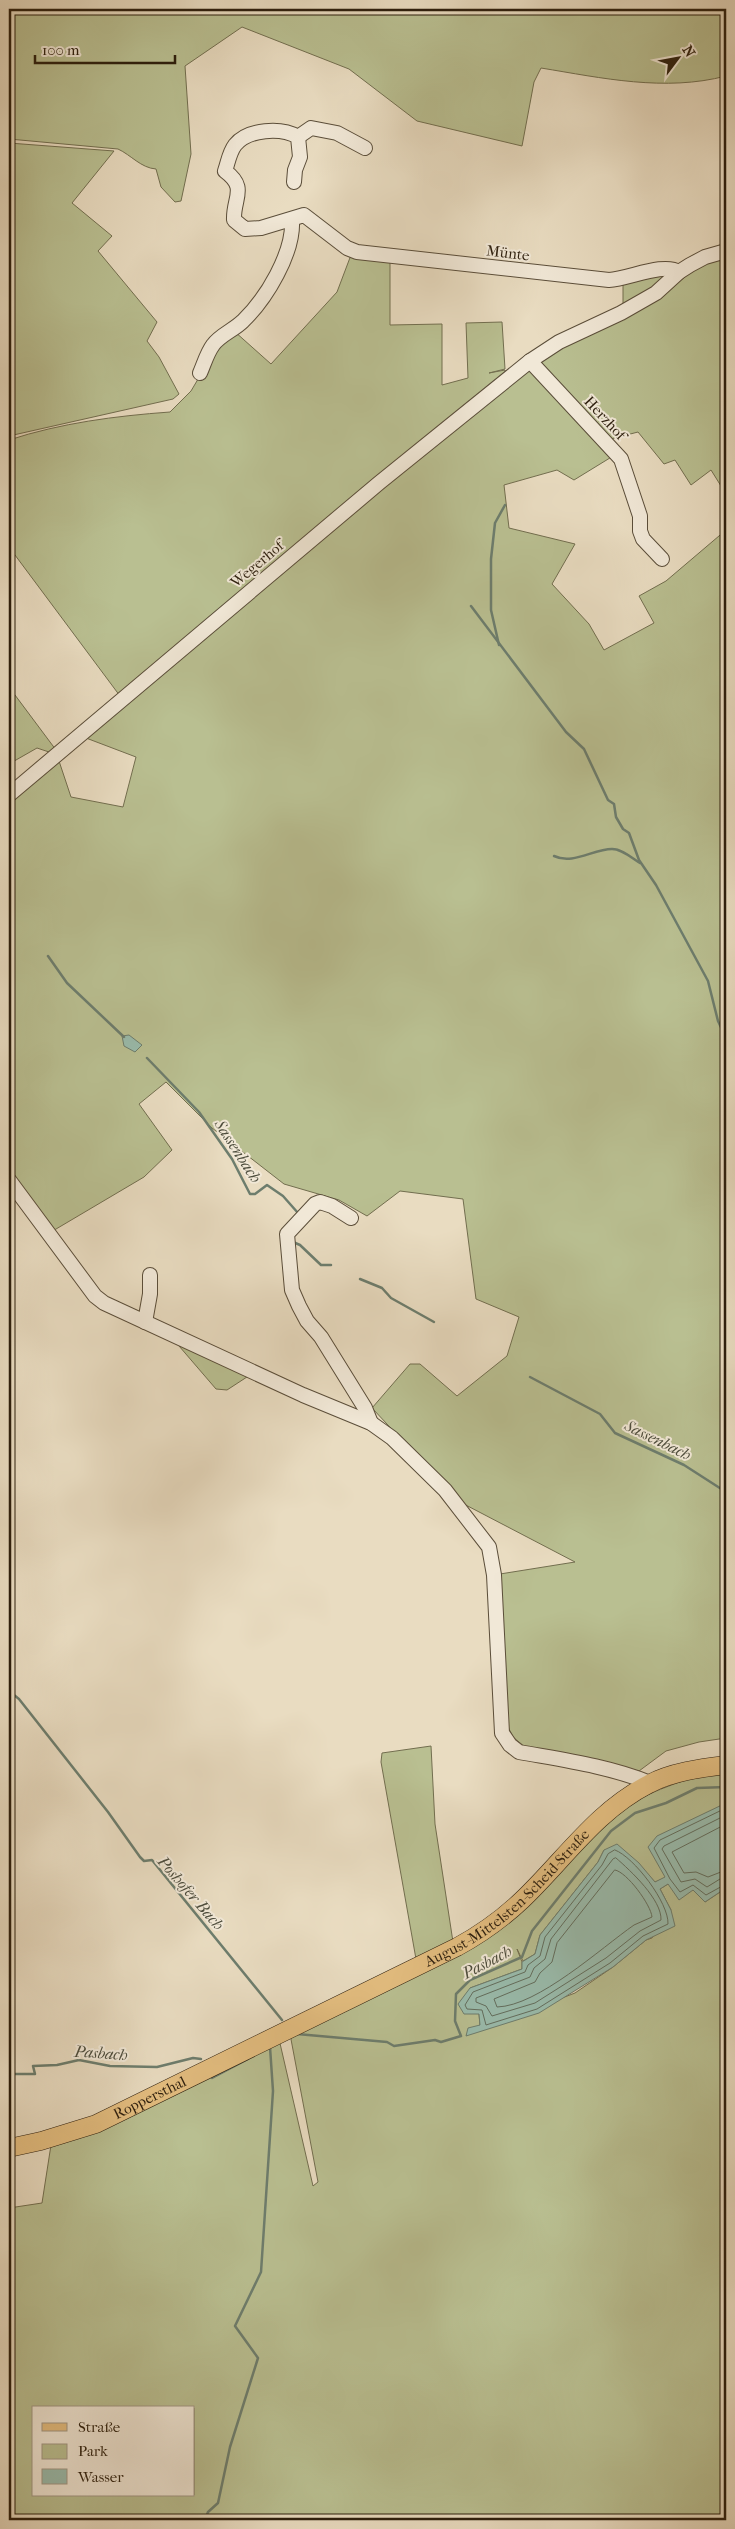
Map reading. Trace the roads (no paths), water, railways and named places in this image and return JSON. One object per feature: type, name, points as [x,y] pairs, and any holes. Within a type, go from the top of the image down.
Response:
[{"type":"main road","name":"August-Mittelsten-Scheid-Straße","points":[[283,2031],[481,1933],[522,1900],[599,1819],[650,1783],[702,1768],[726,1764]]},
{"type":"main road","name":"Roppersthal","points":[[9,2148],[47,2140],[96,2124],[283,2031]]},
{"type":"street","points":[[294,182],[295,170],[300,157],[298,137],[311,128],[337,132],[365,148]]},
{"type":"street","name":"Münte","points":[[298,137],[290,132],[272,131],[243,138],[234,146],[225,172],[236,181],[239,199],[234,206],[234,220],[245,229],[261,228],[292,220],[304,214],[346,248],[357,252],[609,280],[620,280],[668,267],[679,272]]},
{"type":"street","points":[[200,373],[213,344],[243,321],[270,286],[288,246],[293,229],[292,220]]},
{"type":"street","points":[[679,272],[705,257],[726,251]]},
{"type":"street","name":"Wegerhof","points":[[9,795],[379,483],[530,361],[559,342],[621,313],[656,293],[679,272]]},
{"type":"street","name":"Herzhof","points":[[530,361],[621,459],[640,516],[640,531],[643,539],[662,559]]},
{"type":"street","points":[[9,1180],[95,1296],[145,1322],[303,1395],[372,1423],[392,1438],[445,1490],[489,1546],[494,1575],[502,1733],[510,1745],[519,1752],[628,1774],[650,1783]]},
{"type":"street","points":[[351,1218],[332,1206],[320,1202],[315,1204],[287,1234],[287,1248],[292,1290],[299,1306],[307,1321],[321,1337],[365,1408],[372,1423]]},
{"type":"street","points":[[145,1322],[150,1294],[150,1275]]},
{"type":"water","points":[[129,1035],[142,1045],[135,1052],[124,1046],[122,1036]]},
{"type":"water","points":[[726,1803],[726,1888],[705,1902],[693,1890],[679,1900],[668,1884],[660,1889],[671,1910],[675,1926],[646,1940],[613,1967],[539,2013],[466,2036],[468,2028],[480,2025],[479,2014],[464,2014],[458,2004],[470,1988],[522,1969],[522,1962],[535,1954],[540,1935],[598,1862],[604,1850],[617,1844],[639,1863],[655,1882],[665,1877],[648,1847],[657,1836]]},
{"type":"waterway","points":[[499,645],[491,610],[491,559],[495,523],[505,505]]},
{"type":"waterway","points":[[471,606],[566,732],[584,749],[608,800],[614,804],[616,817],[623,829],[629,833],[639,860],[656,885],[708,981],[718,1021],[726,1038]]},
{"type":"waterway","points":[[554,856],[568,859],[616,849],[640,863]]},
{"type":"waterway","points":[[48,956],[67,983],[124,1037]]},
{"type":"waterway","name":"Sassenbach","points":[[147,1058],[199,1112],[232,1159],[250,1194],[255,1194],[267,1185],[283,1196],[297,1214]]},
{"type":"waterway","name":"Sassenbach","points":[[293,1242],[300,1245],[321,1265],[331,1265]]},
{"type":"waterway","name":"Sassenbach","points":[[360,1279],[382,1288],[391,1298],[434,1322]]},
{"type":"waterway","name":"Sassenbach","points":[[530,1377],[600,1414],[615,1433],[684,1465],[726,1492]]},
{"type":"waterway","name":"Poshofer Bach","points":[[9,1691],[19,1699],[108,1812],[140,1857],[144,1861],[152,1860],[282,2020]]},
{"type":"waterway","name":"Pasbach","points":[[297,2034],[387,2042],[394,2046],[435,2040],[441,2042],[461,2036],[455,2021],[456,1994],[470,1980],[522,1957],[532,1931],[611,1831],[635,1813],[666,1803],[697,1788],[726,1787]]},
{"type":"waterway","points":[[205,2520],[208,2512],[218,2503],[230,2447],[258,2358],[235,2326],[261,2272],[273,2091],[270,2047]]},
{"type":"waterway","name":"Pasbach","points":[[9,2074],[35,2074],[33,2066],[57,2065],[79,2060],[110,2066],[157,2067],[193,2058],[201,2059]]},
{"type":"waterway","name":"Pasbach","points":[[212,2078],[248,2059]]}]
